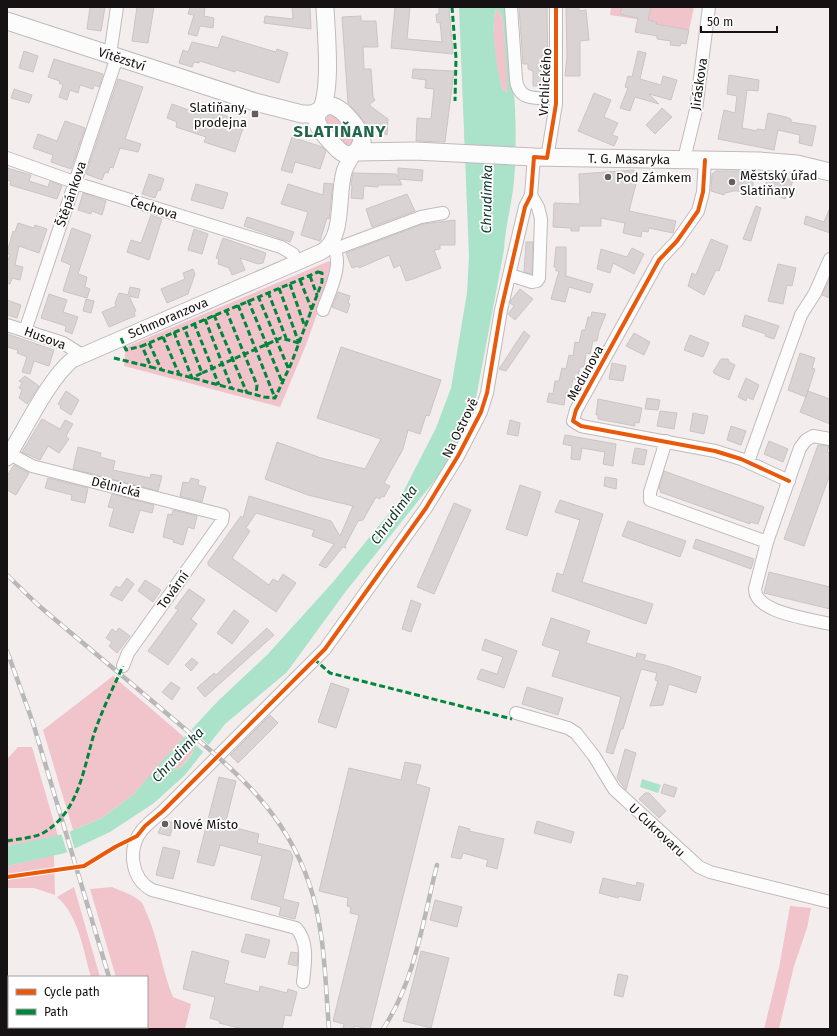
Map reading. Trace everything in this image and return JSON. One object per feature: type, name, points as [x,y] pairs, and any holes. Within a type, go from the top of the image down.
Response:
[{"type":"main road","name":"T. G. Masaryka","points":[[325,7],[327,41],[326,91],[316,121],[340,152],[348,154],[355,152],[427,152],[536,157],[772,161],[806,166],[830,172]]},
{"type":"main road","name":"Vítězství","points":[[7,21],[236,97],[306,124],[328,138]]},
{"type":"main road","name":"T. G. Masaryka","points":[[327,41],[338,101],[346,116]]},
{"type":"main road","name":"Vítězství","points":[[236,97],[302,114],[312,114],[320,110]]},
{"type":"main road","name":"T. G. Masaryka","points":[[320,110],[326,106],[334,106],[346,116],[360,132],[376,142],[427,152]]},
{"type":"main road","points":[[355,152],[362,142],[360,132]]},
{"type":"street","name":"Štěpánkova","points":[[25,331],[75,182],[113,56],[118,7]]},
{"type":"street","points":[[511,7],[518,90],[527,97],[556,98]]},
{"type":"street","name":"Vrchlického","points":[[536,157],[556,98],[556,7]]},
{"type":"street","name":"Jiráskova","points":[[684,159],[696,110],[709,7]]},
{"type":"street","points":[[328,138],[337,163],[339,202]]},
{"type":"street","points":[[323,310],[337,266],[333,247],[343,174],[355,152]]},
{"type":"street","name":"Na Ostrově","points":[[303,982],[305,947],[302,937],[296,928],[152,890],[139,878],[133,858],[135,842],[142,830],[325,649],[426,508],[458,456],[474,427],[487,393],[498,328],[525,207],[531,195],[536,157]]},
{"type":"street","name":"Čechova","points":[[7,158],[75,182],[281,247],[291,252],[297,262]]},
{"type":"street","name":"Medunova","points":[[705,160],[703,192],[698,211],[677,241],[659,260],[576,410],[573,419],[575,424],[582,426],[716,451],[748,462],[789,481]]},
{"type":"street","name":"Na Ostrově","points":[[510,275],[532,282],[537,281],[539,278],[541,219],[538,207],[531,195]]},
{"type":"street","points":[[333,247],[421,217],[443,213]]},
{"type":"street","name":"Schmoranzova","points":[[8,456],[60,373],[72,360],[333,247]]},
{"type":"street","points":[[748,462],[801,315],[815,293],[830,259]]},
{"type":"street","name":"Husova","points":[[7,325],[63,343],[82,355]]},
{"type":"street","points":[[830,439],[813,436],[806,440],[800,448],[767,542],[755,588],[756,595],[760,601],[770,609],[830,624]]},
{"type":"street","points":[[666,441],[649,494],[650,500],[767,542]]},
{"type":"street","name":"Dělnická","points":[[8,456],[32,466],[223,515]]},
{"type":"street","name":"Tovární","points":[[123,666],[128,653],[222,521],[223,515]]},
{"type":"street","name":"U Cukrovaru","points":[[516,713],[568,728],[576,733],[594,756],[609,783],[617,792],[699,867],[710,872],[830,902]]},
{"type":"shaded area","points":[[611,7],[694,7],[689,30],[656,24],[656,22],[610,15]]},
{"type":"shaded area","points":[[496,9],[500,12],[503,20],[509,92],[503,90],[496,61],[494,17]]},
{"type":"shaded area","points":[[329,115],[337,118],[345,125],[351,134],[353,143],[351,146],[343,145],[328,127],[325,119]]},
{"type":"shaded area","points":[[329,261],[333,269],[306,345],[280,407],[124,366],[126,347]]},
{"type":"shaded area","points":[[113,676],[184,737],[134,794],[102,818],[73,830],[43,730]]},
{"type":"shaded area","points":[[18,747],[32,747],[58,836],[7,846],[7,759]]},
{"type":"shaded area","points":[[190,747],[194,749],[191,756],[184,764],[175,770],[173,767],[177,758]]},
{"type":"shaded area","points":[[54,855],[55,895],[34,888],[7,888],[7,866]]},
{"type":"shaded area","points":[[74,887],[100,976],[91,976],[83,945],[75,924],[64,905],[57,897]]},
{"type":"shaded area","points":[[112,887],[134,896],[143,905],[155,935],[173,997],[191,1004],[185,1029],[132,1029],[148,1028],[148,976],[116,976],[90,889]]},
{"type":"shaded area","points":[[790,906],[811,908],[807,928],[794,966],[779,1029],[764,1029],[779,968]]},
{"type":"water","name":"Chrudimka","points":[[459,7],[507,7],[513,72],[516,138],[513,190],[504,250],[476,398],[458,443],[439,475],[346,591],[287,672],[225,724],[185,775],[154,803],[110,832],[65,853],[7,866],[7,846],[64,834],[102,818],[134,794],[161,762],[218,701],[268,654],[334,581],[398,502],[436,428],[451,388],[467,293],[469,256]],"holes":[[[496,9],[500,12],[503,20],[508,92],[503,90],[497,61],[494,38],[494,17]],[[190,747],[194,749],[191,756],[184,764],[175,770],[173,767],[177,758]]]},
{"type":"water","points":[[642,779],[661,785],[658,793],[640,787]]},
{"type":"pier","points":[[190,728],[210,746],[205,753],[184,735]]},
{"type":"pier","points":[[69,830],[75,850],[67,852],[61,833]]},
{"type":"building","points":[[90,7],[105,7],[101,31],[87,29]]},
{"type":"building","points":[[137,7],[154,7],[148,43],[132,41]]},
{"type":"building","points":[[190,7],[205,7],[204,16],[214,18],[213,28],[200,26],[197,36],[188,34],[194,15],[188,14]]},
{"type":"building","points":[[292,7],[310,7],[311,29],[264,23],[265,16],[293,19]]},
{"type":"building","points":[[395,7],[410,7],[407,39],[442,42],[440,22],[437,23],[436,14],[439,14],[439,7],[449,7],[453,54],[391,48]]},
{"type":"building","points":[[519,7],[547,7],[548,85],[533,86],[533,71],[528,69],[528,64],[523,64]]},
{"type":"building","points":[[566,7],[579,7],[579,11],[586,10],[589,40],[580,41],[580,76],[565,76],[567,57]]},
{"type":"building","points":[[622,7],[651,7],[648,20],[657,22],[656,24],[689,30],[686,44],[681,43],[680,46],[670,45],[671,41],[657,39],[657,36],[635,32],[638,18],[620,14]]},
{"type":"building","points":[[361,16],[361,21],[376,21],[378,47],[363,47],[364,69],[371,69],[373,97],[375,100],[369,105],[388,119],[387,135],[367,125],[348,103],[342,17]]},
{"type":"building","points":[[222,36],[276,52],[277,49],[288,53],[279,83],[236,70],[235,72],[200,61],[199,63],[194,62],[192,67],[179,63],[183,50],[188,52],[192,42],[218,48]]},
{"type":"building","points":[[24,51],[38,56],[33,72],[19,68]]},
{"type":"building","points":[[638,51],[646,53],[640,79],[661,85],[663,76],[677,80],[671,100],[649,94],[659,104],[635,97],[630,111],[620,108],[628,88],[625,87],[628,76],[632,77]]},
{"type":"building","points":[[54,59],[103,74],[99,87],[94,85],[93,89],[80,85],[78,93],[70,90],[67,100],[59,97],[63,85],[59,83],[60,81],[48,77]]},
{"type":"building","points":[[413,69],[454,71],[445,142],[416,141],[417,118],[431,119],[434,89],[425,88],[426,80],[412,78]]},
{"type":"building","points":[[729,75],[759,80],[758,91],[747,90],[742,128],[757,131],[757,129],[765,130],[768,113],[786,117],[791,119],[791,122],[816,126],[812,146],[799,143],[800,135],[778,130],[774,150],[718,139],[724,110],[735,113],[737,96],[727,94]]},
{"type":"building","points":[[118,79],[143,87],[125,139],[141,144],[138,152],[120,148],[113,168],[110,167],[108,173],[105,172],[102,180],[86,174]]},
{"type":"building","points":[[14,89],[32,95],[29,103],[11,98]]},
{"type":"building","points":[[594,93],[611,100],[604,117],[618,123],[612,135],[618,137],[614,146],[578,131]]},
{"type":"building","points":[[172,104],[197,113],[199,108],[202,108],[245,122],[235,152],[204,142],[206,137],[176,127],[177,122],[167,118]]},
{"type":"building","points":[[662,108],[672,117],[655,134],[646,125]]},
{"type":"building","points":[[65,121],[85,128],[71,169],[51,162],[53,155],[33,148],[38,134],[57,141]]},
{"type":"building","points":[[292,137],[322,147],[326,151],[320,169],[295,162],[292,173],[281,170]]},
{"type":"building","points":[[7,168],[31,175],[29,181],[48,187],[50,181],[62,186],[57,199],[10,185],[11,181],[7,180]]},
{"type":"building","points":[[398,168],[423,170],[422,181],[399,179],[402,185],[378,185],[378,187],[364,186],[363,199],[351,198],[353,173],[396,174],[398,177]]},
{"type":"building","points":[[634,170],[636,184],[629,211],[676,221],[673,233],[649,228],[648,232],[642,231],[641,237],[623,233],[625,223],[601,218],[601,226],[579,226],[579,231],[571,231],[571,228],[553,227],[554,203],[580,204],[579,174]]},
{"type":"building","name":"Městský úřad Slatiňany","points":[[716,171],[753,171],[753,191],[734,191],[725,193],[724,195],[711,191],[712,174]]},
{"type":"building","points":[[149,174],[164,179],[160,191],[158,190],[155,198],[142,194]]},
{"type":"building","points":[[769,175],[777,179],[779,175],[793,181],[785,199],[771,193],[773,189],[765,186]]},
{"type":"building","points":[[324,183],[333,184],[329,219],[327,218],[320,241],[301,235],[308,212],[281,204],[288,184],[323,195]]},
{"type":"building","points":[[196,184],[228,193],[223,209],[191,200]]},
{"type":"building","points":[[83,193],[106,201],[102,215],[92,211],[91,214],[78,210]]},
{"type":"building","points":[[407,194],[415,211],[372,227],[366,209]]},
{"type":"building","points":[[756,206],[761,208],[751,241],[743,239]]},
{"type":"building","points":[[830,208],[830,233],[804,224],[806,216],[824,222]]},
{"type":"building","points":[[151,215],[162,219],[149,260],[127,252],[131,240],[141,243]]},
{"type":"building","points":[[247,217],[294,232],[290,242],[244,226]]},
{"type":"building","points":[[455,220],[455,245],[440,245],[440,249],[434,250],[441,268],[413,279],[406,281],[400,265],[394,268],[389,255],[359,268],[358,266],[352,268],[346,253],[423,224]]},
{"type":"building","points":[[18,223],[34,228],[35,225],[47,229],[39,253],[19,246],[15,265],[23,267],[20,280],[12,278],[10,284],[7,283],[7,263],[10,255],[7,253],[13,231],[15,232]]},
{"type":"building","points":[[72,228],[91,235],[78,274],[87,277],[85,287],[90,289],[87,298],[63,291],[71,265],[61,261]]},
{"type":"building","points":[[194,229],[208,234],[202,254],[188,250]]},
{"type":"building","points":[[223,238],[266,253],[263,263],[258,264],[240,258],[245,270],[232,275],[229,268],[218,264],[219,259],[216,258]]},
{"type":"building","points":[[711,239],[728,246],[719,271],[716,270],[704,295],[688,286],[692,273],[696,275]]},
{"type":"building","points":[[526,242],[533,242],[532,274],[524,272]]},
{"type":"building","points":[[556,247],[566,247],[566,276],[593,284],[590,293],[569,287],[565,302],[551,299],[559,271],[556,271],[556,267],[554,267]]},
{"type":"building","points":[[632,248],[644,254],[634,274],[613,263],[610,273],[597,269],[601,249],[627,257]]},
{"type":"building","points":[[778,264],[796,268],[792,286],[787,285],[783,304],[768,301]]},
{"type":"building","points":[[193,269],[195,274],[188,294],[167,303],[161,289],[185,279],[183,273]]},
{"type":"building","points":[[830,278],[830,298],[822,295]]},
{"type":"building","points":[[130,287],[140,289],[138,298],[129,296],[136,311],[134,312],[135,316],[109,327],[102,312],[116,306],[115,303],[119,293],[128,295]]},
{"type":"building","points":[[520,289],[533,299],[515,320],[508,314],[514,306],[510,303],[511,300]]},
{"type":"building","points":[[338,292],[350,296],[348,303],[350,304],[347,313],[332,307]]},
{"type":"building","points":[[49,294],[67,300],[63,312],[78,317],[72,334],[65,331],[66,326],[41,318]]},
{"type":"building","points":[[86,299],[94,301],[91,313],[83,311]]},
{"type":"building","points":[[7,300],[21,305],[17,318],[7,315]]},
{"type":"building","points":[[592,312],[606,314],[599,331],[597,341],[593,341],[590,354],[586,353],[584,367],[580,367],[577,380],[573,379],[570,393],[566,392],[564,405],[547,402],[549,393],[553,394],[555,381],[559,381],[562,368],[566,369],[569,355],[573,356],[575,342],[579,343],[582,330],[585,330],[588,317],[591,317]]},
{"type":"building","points":[[745,315],[779,326],[774,339],[765,336],[766,334],[742,326]]},
{"type":"building","points":[[524,331],[530,336],[506,371],[499,369]]},
{"type":"building","points":[[634,333],[650,342],[644,355],[626,346]]},
{"type":"building","points":[[7,334],[54,350],[49,366],[34,361],[30,374],[22,372],[27,357],[17,353],[18,350],[7,347]]},
{"type":"building","points":[[690,335],[709,343],[703,357],[684,350]]},
{"type":"building","points":[[341,347],[441,380],[429,416],[426,415],[420,434],[408,430],[403,449],[384,483],[390,486],[384,497],[382,496],[380,499],[376,497],[363,520],[358,521],[345,546],[346,548],[343,547],[326,568],[319,565],[334,544],[312,536],[314,530],[256,513],[246,528],[250,531],[232,558],[269,585],[273,579],[278,582],[283,574],[296,583],[276,612],[208,565],[208,562],[241,516],[243,518],[249,496],[331,521],[340,536],[353,506],[308,495],[265,479],[277,442],[321,458],[365,469],[381,439],[317,418]]},
{"type":"building","points":[[800,353],[815,358],[812,368],[815,369],[806,397],[788,390]]},
{"type":"building","points":[[721,359],[728,359],[729,362],[735,365],[729,380],[713,372]]},
{"type":"building","points":[[612,363],[626,366],[623,381],[609,379]]},
{"type":"building","points":[[25,376],[39,386],[27,404],[19,398],[22,390],[19,388],[22,383],[19,381]]},
{"type":"building","points":[[746,378],[759,385],[753,400],[747,397],[746,401],[738,397]]},
{"type":"building","points":[[66,391],[79,400],[71,415],[60,408],[61,406],[58,404]]},
{"type":"building","points":[[808,391],[830,399],[830,424],[800,412]]},
{"type":"building","points":[[647,398],[660,400],[658,410],[645,409]]},
{"type":"building","points":[[598,399],[642,408],[639,423],[635,422],[635,426],[598,419],[598,415],[596,415]]},
{"type":"building","points":[[660,411],[677,413],[674,429],[657,426]]},
{"type":"building","points":[[693,413],[708,416],[704,434],[690,431]]},
{"type":"building","points":[[42,419],[60,429],[65,420],[73,424],[66,436],[69,439],[59,453],[48,446],[40,460],[22,452]]},
{"type":"building","points":[[510,420],[520,423],[518,436],[507,434]]},
{"type":"building","points":[[731,426],[746,431],[741,445],[727,440]]},
{"type":"building","points":[[565,435],[616,444],[613,466],[603,464],[605,452],[582,448],[580,460],[571,459],[572,446],[563,444]]},
{"type":"building","points":[[769,441],[788,449],[783,462],[764,454]]},
{"type":"building","points":[[818,445],[829,446],[827,452],[830,453],[830,474],[804,546],[784,539]]},
{"type":"building","points":[[78,447],[101,453],[100,457],[115,461],[113,470],[150,478],[151,474],[162,476],[158,491],[73,469]]},
{"type":"building","points":[[635,448],[647,450],[644,465],[632,463]]},
{"type":"building","points":[[14,465],[29,473],[16,495],[7,490],[7,476]]},
{"type":"building","points":[[664,471],[764,507],[758,524],[750,522],[750,524],[660,492],[661,490],[659,489]]},
{"type":"building","points":[[605,477],[617,479],[616,489],[604,486]]},
{"type":"building","points":[[48,478],[88,488],[85,503],[71,500],[72,495],[45,488]]},
{"type":"building","points":[[191,478],[199,480],[198,485],[206,487],[202,502],[180,496],[183,482],[189,483]]},
{"type":"building","points":[[520,485],[541,492],[527,536],[506,529]]},
{"type":"building","points":[[112,494],[154,505],[152,513],[140,510],[133,533],[109,526],[114,508],[108,507]]},
{"type":"building","points":[[560,500],[603,514],[582,582],[653,604],[646,624],[552,591],[557,573],[563,575],[580,520],[555,512]]},
{"type":"building","points":[[454,503],[471,510],[434,594],[417,587]]},
{"type":"building","points":[[173,510],[197,516],[194,529],[188,527],[183,545],[173,542],[174,540],[163,537],[168,514],[172,515]]},
{"type":"building","points":[[628,521],[686,541],[680,557],[622,536]]},
{"type":"building","points":[[696,539],[754,559],[751,569],[693,548]]},
{"type":"building","points":[[769,572],[830,587],[830,609],[764,593]]},
{"type":"building","points":[[127,578],[134,584],[122,601],[110,595],[116,586],[120,588]]},
{"type":"building","points":[[145,580],[161,590],[153,602],[138,591]]},
{"type":"building","points":[[189,589],[205,600],[191,619],[197,624],[168,665],[148,651],[178,610],[175,608]]},
{"type":"building","points":[[411,600],[421,604],[411,632],[402,629]]},
{"type":"building","points":[[234,610],[249,621],[232,644],[217,633]]},
{"type":"building","points":[[551,618],[590,631],[586,643],[636,658],[637,653],[646,655],[644,660],[701,677],[696,693],[669,684],[663,705],[650,706],[658,681],[655,680],[657,673],[641,669],[623,729],[621,729],[613,754],[606,752],[621,697],[552,676],[560,651],[542,645]]},
{"type":"building","points":[[119,628],[130,636],[117,653],[109,646],[112,642],[106,638],[112,629],[116,632]]},
{"type":"building","points":[[267,628],[274,635],[205,697],[197,688],[214,673],[216,675]]},
{"type":"building","points":[[485,639],[517,651],[504,688],[477,679],[481,669],[497,674],[503,657],[482,650]]},
{"type":"building","points":[[192,658],[198,663],[191,671],[185,665]]},
{"type":"building","points":[[171,682],[180,688],[172,700],[162,692]]},
{"type":"building","points":[[331,683],[349,689],[336,728],[318,722]]},
{"type":"building","points":[[527,687],[563,698],[558,715],[522,704]]},
{"type":"building","points":[[270,715],[278,723],[238,763],[230,755]]},
{"type":"building","points":[[625,749],[636,753],[626,790],[617,778]]},
{"type":"building","points":[[405,762],[421,765],[416,784],[430,788],[370,1029],[354,1026],[354,1029],[343,1029],[344,1024],[333,1021],[359,915],[350,913],[351,907],[347,906],[348,898],[319,891],[349,768],[401,780]]},
{"type":"building","points":[[219,777],[236,781],[225,825],[259,834],[257,843],[290,851],[293,857],[283,899],[299,903],[295,919],[279,915],[281,907],[251,899],[262,856],[220,845],[214,866],[197,862]]},
{"type":"building","points":[[664,784],[677,788],[674,797],[661,793]]},
{"type":"building","points":[[645,793],[649,793],[666,811],[659,818],[639,799]]},
{"type":"building","points":[[164,820],[174,823],[170,836],[158,833]]},
{"type":"building","points":[[537,821],[574,832],[571,843],[534,833]]},
{"type":"building","points":[[459,826],[470,829],[469,831],[504,839],[497,869],[486,866],[488,860],[463,853],[461,859],[451,857]]},
{"type":"building","points":[[163,847],[180,851],[173,879],[156,875]]},
{"type":"building","points":[[603,878],[636,886],[637,882],[644,884],[640,901],[619,896],[618,898],[599,893]]},
{"type":"building","points":[[435,900],[462,907],[457,927],[430,920]]},
{"type":"building","points":[[246,934],[270,940],[265,958],[241,952]]},
{"type":"building","points":[[192,951],[229,961],[224,983],[259,992],[260,986],[287,993],[288,989],[297,992],[291,1016],[285,1015],[282,1029],[243,1029],[219,1023],[220,1021],[210,1018],[215,997],[183,989]]},
{"type":"building","points":[[421,951],[449,958],[431,1028],[403,1021]]},
{"type":"building","points":[[291,952],[298,953],[297,966],[288,964]]},
{"type":"building","points":[[618,974],[628,976],[623,997],[614,995]]},
{"type":"railway","points":[[7,575],[38,605],[230,768],[250,787],[284,830],[298,855],[314,900],[324,955],[329,1029]]},
{"type":"railway","points":[[7,651],[33,723],[109,976]]},
{"type":"railway","points":[[383,1029],[403,991],[417,950],[437,865]]},
{"type":"marked path","points":[[452,7],[456,58],[455,101]]},
{"type":"marked path","points":[[318,272],[322,273],[322,282],[291,364],[275,398],[264,397],[151,367],[142,346],[318,272]]},
{"type":"marked path","points":[[310,276],[317,295]]},
{"type":"marked path","points":[[300,280],[312,310]]},
{"type":"marked path","points":[[290,284],[305,327]]},
{"type":"marked path","points":[[279,288],[299,343]]},
{"type":"marked path","points":[[268,292],[286,338]]},
{"type":"marked path","points":[[258,296],[289,370]]},
{"type":"marked path","points":[[248,300],[283,384]]},
{"type":"marked path","points":[[238,305],[275,398]]},
{"type":"marked path","points":[[226,310],[257,385],[256,395]]},
{"type":"marked path","points":[[214,315],[247,393]]},
{"type":"marked path","points":[[205,319],[232,389]]},
{"type":"marked path","points":[[194,323],[219,385]]},
{"type":"marked path","points":[[174,332],[192,378],[202,373],[184,327]]},
{"type":"marked path","points":[[163,337],[179,374]]},
{"type":"marked path","points":[[121,338],[126,350],[142,346]]},
{"type":"marked path","points":[[202,373],[281,338],[299,343]]},
{"type":"marked path","points":[[149,343],[161,369]]},
{"type":"marked path","points":[[114,358],[151,367]]},
{"type":"marked path","points":[[314,659],[330,673],[512,719]]},
{"type":"marked path","points":[[7,841],[39,835],[55,824],[65,814],[78,789],[97,725],[123,666]]},
{"type":"cycle path","points":[[7,877],[84,866],[115,847],[137,836],[145,826],[163,811],[325,649],[426,508],[458,456],[481,412],[487,393],[501,310],[525,207],[531,195],[534,157],[547,158],[556,104],[556,7]]},
{"type":"cycle path","points":[[705,160],[703,192],[698,211],[677,241],[659,260],[576,410],[573,421],[581,426],[715,451],[741,459],[789,481]]},
{"type":"place","name":"Slatiňany, prodejna","points":[[255,114]]},
{"type":"place","name":"Pod Zámkem","points":[[608,177]]},
{"type":"place","name":"Městský úřad Slatiňany","points":[[732,182]]},
{"type":"place","name":"Nové Místo","points":[[165,824]]},
{"type":"district","name":"SLATIŇANY","points":[[340,131]]}]
